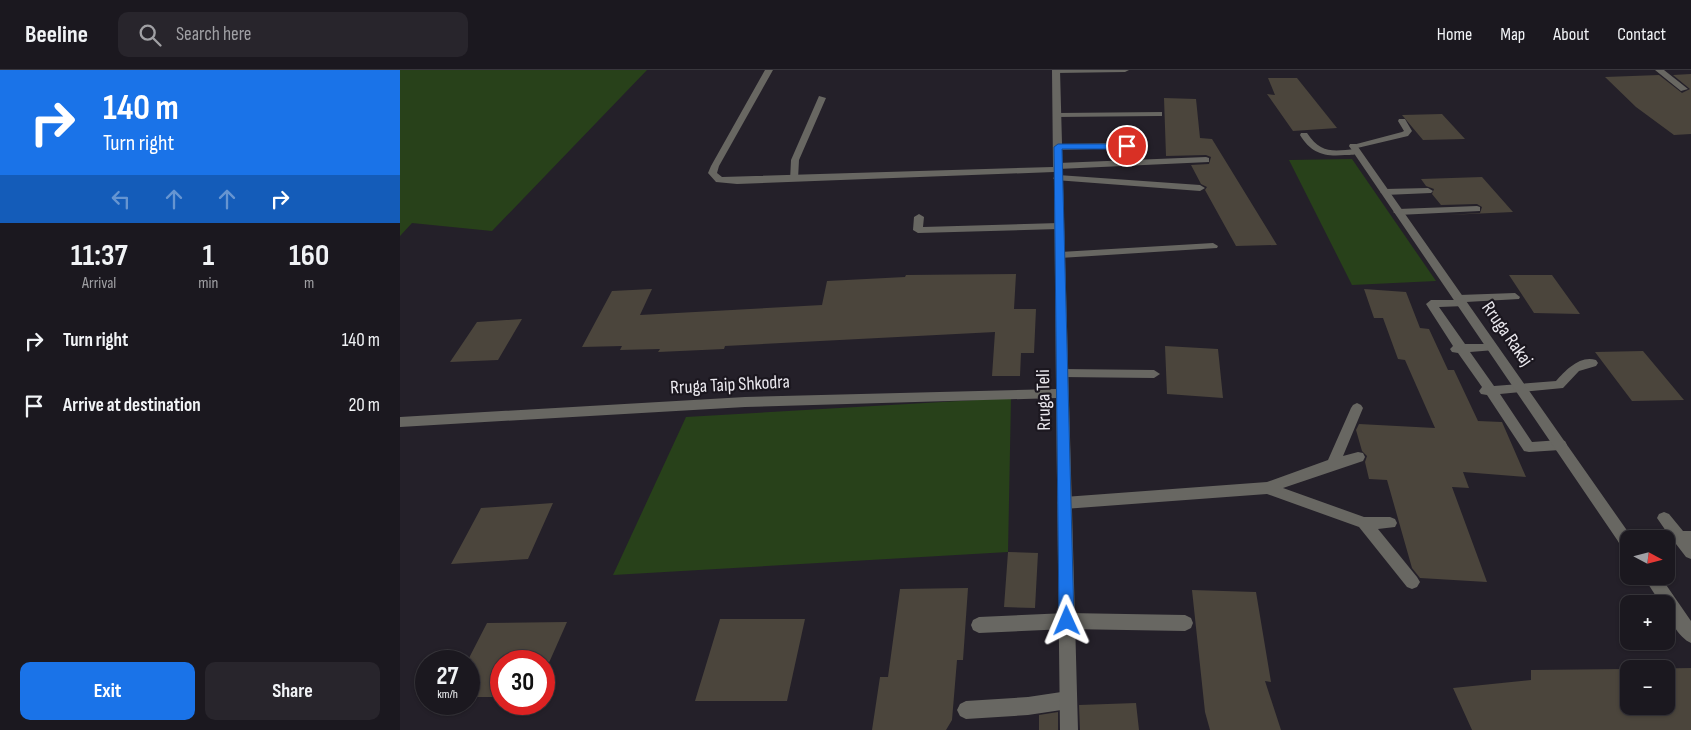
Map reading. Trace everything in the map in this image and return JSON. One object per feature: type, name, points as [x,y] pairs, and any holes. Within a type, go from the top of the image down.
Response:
[{"type":"street","points":[[769,70],[714,166],[712,174],[718,180],[1058,171],[1206,160]]},
{"type":"street","points":[[1056,71],[1124,70]]},
{"type":"street","points":[[1659,70],[1684,89]]},
{"type":"street","name":"Rruga Teli","points":[[1056,71],[1069,730]]},
{"type":"street","points":[[793,179],[795,160],[822,98]]},
{"type":"street","points":[[1057,114],[1159,114]]},
{"type":"street","points":[[1304,135],[1315,150],[1324,152],[1355,149],[1405,134],[1408,131],[1402,121]]},
{"type":"street","points":[[1058,147],[1127,146]]},
{"type":"street","name":"Rruga Rakaj","points":[[1355,149],[1620,532]]},
{"type":"street","points":[[1058,171],[1200,188]]},
{"type":"street","points":[[1421,182],[1435,200]]},
{"type":"street","points":[[1385,192],[1477,209]]},
{"type":"street","points":[[1398,212],[1435,200]]},
{"type":"street","points":[[919,217],[918,230],[1059,226]]},
{"type":"street","points":[[1060,255],[1213,246]]},
{"type":"street","points":[[1515,297],[1428,305],[1457,349],[1529,447],[1560,445]]},
{"type":"street","points":[[1457,349],[1491,346]]},
{"type":"street","points":[[1487,391],[1559,385],[1575,368],[1592,363]]},
{"type":"street","points":[[1062,373],[1154,374]]},
{"type":"street","name":"Rruga Taip Shkodra","points":[[400,422],[745,402],[1062,393]]},
{"type":"street","points":[[1333,464],[1357,408]]},
{"type":"street","points":[[1064,503],[1267,488],[1358,457]]},
{"type":"street","points":[[1267,488],[1364,523],[1390,523]]},
{"type":"street","points":[[1664,518],[1685,537],[1691,552]]},
{"type":"street","points":[[1364,523],[1412,582]]},
{"type":"street","points":[[1657,585],[1691,635]]},
{"type":"street","points":[[979,625],[1067,621],[1185,624]]},
{"type":"street","points":[[966,710],[1028,706],[1068,700]]},
{"type":"green space","points":[[400,70],[647,70],[492,231],[412,223],[400,236]]},
{"type":"green space","points":[[1352,159],[1436,281],[1352,285],[1289,160]]},
{"type":"green space","points":[[1011,398],[1008,552],[613,575],[686,417]]},
{"type":"building","points":[[1691,74],[1691,134],[1674,135],[1636,107],[1605,77],[1659,75],[1682,93],[1690,89],[1673,75]]},
{"type":"building","points":[[1268,78],[1297,78],[1337,128],[1293,131],[1267,94],[1275,95]]},
{"type":"building","points":[[1164,98],[1196,99],[1200,138],[1212,139],[1277,245],[1236,246],[1205,190],[1207,187],[1201,184],[1191,165],[1209,164],[1211,157],[1206,155],[1166,156]]},
{"type":"building","points":[[1442,114],[1465,139],[1423,140],[1402,115]]},
{"type":"building","points":[[1482,177],[1513,212],[1448,215],[1480,213],[1482,207],[1477,204],[1441,205],[1432,194],[1434,189],[1426,186],[1421,179]]},
{"type":"building","points":[[1016,274],[1014,309],[1036,309],[1034,353],[1021,353],[1020,376],[992,376],[995,332],[725,346],[724,349],[658,352],[660,349],[620,350],[622,346],[582,347],[612,291],[652,289],[640,315],[822,305],[827,281],[905,277],[906,275]]},
{"type":"building","points":[[1509,275],[1552,275],[1580,314],[1534,313]]},
{"type":"building","points":[[1364,289],[1406,292],[1420,328],[1429,329],[1448,370],[1454,370],[1478,421],[1502,422],[1526,477],[1463,472],[1469,488],[1452,487],[1487,582],[1420,578],[1412,568],[1387,480],[1369,479],[1365,462],[1367,456],[1362,451],[1356,430],[1359,424],[1435,428],[1405,360],[1398,359],[1383,318],[1374,318]]},
{"type":"building","points":[[522,319],[498,360],[450,362],[477,322]]},
{"type":"building","points":[[1165,346],[1218,349],[1223,398],[1167,394]]},
{"type":"building","points":[[1643,351],[1684,400],[1632,401],[1595,352]]},
{"type":"building","points":[[553,503],[528,559],[451,564],[481,508]]},
{"type":"building","points":[[1008,552],[1038,553],[1035,608],[1004,607]]},
{"type":"building","points":[[968,588],[963,660],[957,660],[952,720],[946,730],[872,730],[880,677],[888,677],[900,589]]},
{"type":"building","points":[[1192,590],[1256,592],[1271,682],[1265,681],[1281,730],[1210,730],[1205,712]]},
{"type":"building","points":[[720,619],[805,619],[787,701],[695,701]]},
{"type":"building","points":[[567,622],[555,650],[490,650],[490,697],[480,697],[480,650],[473,650],[487,623]]},
{"type":"building","points":[[1675,668],[1691,668],[1691,730],[1472,730],[1453,688],[1531,680],[1531,670],[1620,669],[1620,715],[1675,715]]},
{"type":"building","points":[[1136,703],[1139,730],[1080,730],[1079,705]]},
{"type":"building","points":[[1058,712],[1058,730],[1039,730],[1039,715]]},
{"type":"route","points":[[1067,621],[1058,147],[1127,146]]}]
